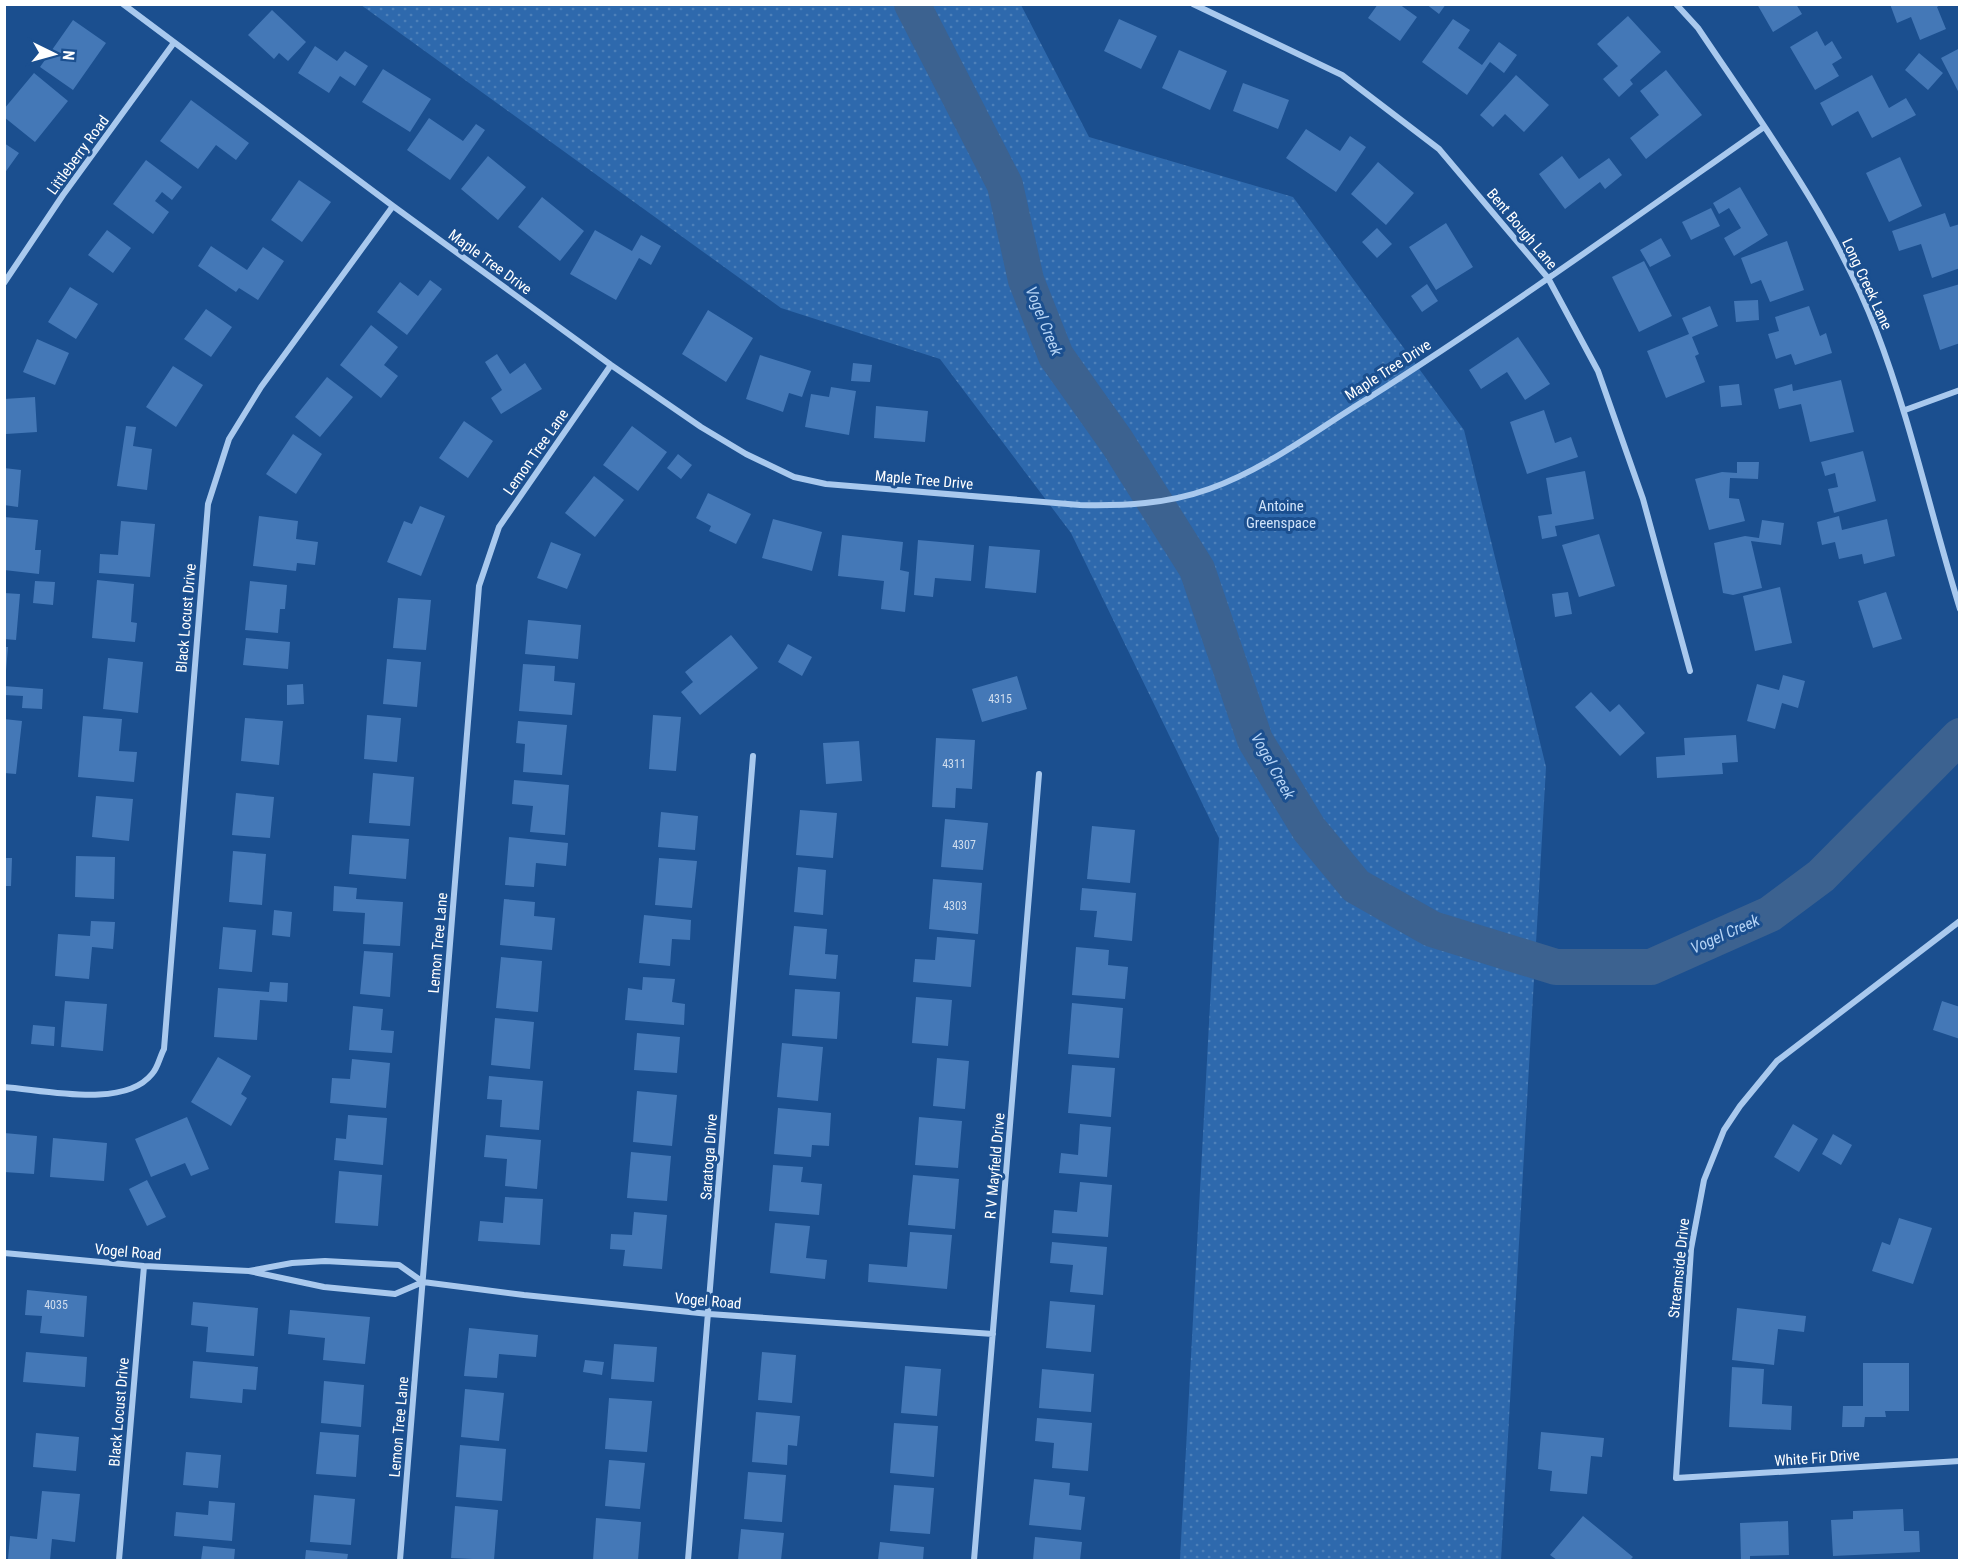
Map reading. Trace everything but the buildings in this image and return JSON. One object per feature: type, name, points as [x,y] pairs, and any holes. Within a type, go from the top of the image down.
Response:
[{"type":"street","name":"Maple Tree Drive","points":[[123,4],[173,44],[611,365],[701,427],[794,477],[826,484],[1080,505],[1146,504],[1193,494],[1232,480],[1265,462],[1408,373],[1764,127]]},
{"type":"street","name":"Bent Bough Lane","points":[[1193,4],[1342,75],[1439,149],[1548,278],[1598,371],[1643,499],[1690,671]]},
{"type":"street","name":"Long Creek Lane","points":[[1676,4],[1698,28],[1825,223],[1875,327],[1905,410],[1959,609]]},
{"type":"street","name":"Littleberry Road","points":[[4,283],[63,195],[173,44]]},
{"type":"street","name":"Black Locust Drive","points":[[4,1087],[112,1096],[132,1090],[153,1074],[164,1049],[208,504],[229,439],[261,387],[393,206]]},
{"type":"street","name":"Lemon Tree Lane","points":[[400,1560],[479,586],[499,527],[611,365]]},
{"type":"street","points":[[1905,410],[1959,390]]},
{"type":"street","name":"Saratoga Drive","points":[[688,1560],[753,756]]},
{"type":"street","name":"R V Mayfield Drive","points":[[974,1560],[1039,774]]},
{"type":"street","name":"Streamside Drive","points":[[1676,1478],[1691,1249],[1704,1180],[1720,1138],[1740,1106],[1777,1061],[1959,921]]},
{"type":"street","name":"Vogel Road","points":[[4,1253],[144,1266],[249,1271],[324,1287],[395,1294],[423,1282]]},
{"type":"street","name":"Vogel Road","points":[[249,1271],[292,1263],[325,1261],[399,1265],[423,1282],[709,1314],[993,1334]]},
{"type":"street","name":"Black Locust Drive","points":[[119,1560],[144,1266]]},
{"type":"street","name":"White Fir Drive","points":[[1676,1478],[1959,1461]]},
{"type":"green space","name":"Antoine Greenspace","points":[[361,5],[1021,5],[1089,137],[1293,197],[1464,430],[1546,767],[1501,1560],[1180,1560],[1219,838],[1071,533],[940,359],[781,308]]},
{"type":"waterway","name":"Vogel Creek","points":[[912,4],[1005,185],[1026,280],[1056,356],[1117,442],[1197,569],[1255,740],[1309,829],[1356,886],[1432,929],[1556,967],[1651,967],[1770,914],[1821,876],[1960,736]]}]
